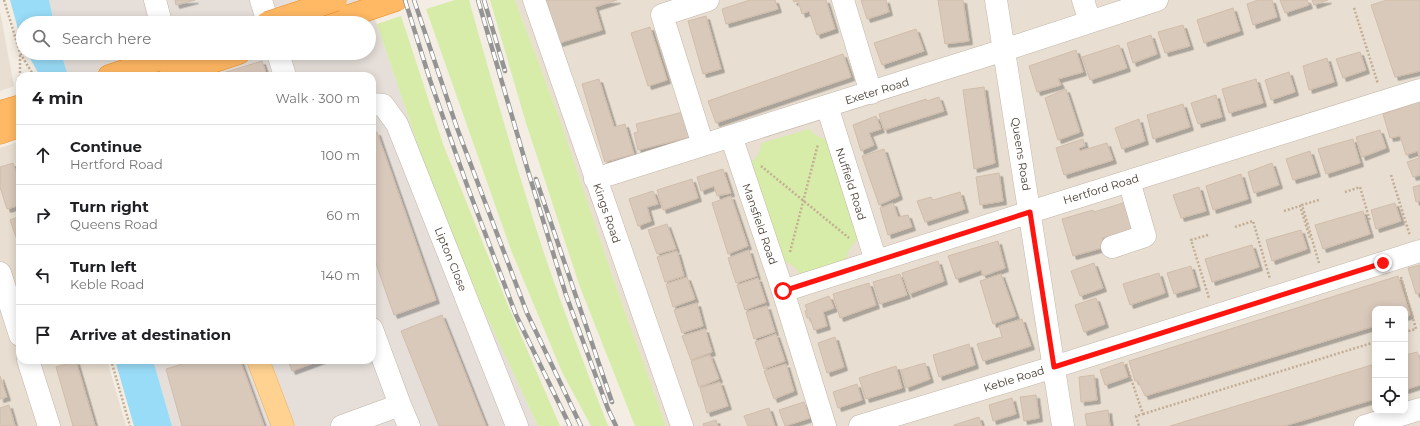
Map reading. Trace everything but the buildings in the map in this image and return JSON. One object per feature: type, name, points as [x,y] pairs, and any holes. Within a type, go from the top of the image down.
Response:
[{"type":"highway","points":[[265,14],[336,0]]},
{"type":"highway","points":[[349,16],[396,0]]},
{"type":"highway","points":[[129,72],[198,60]]},
{"type":"highway","points":[[0,112],[16,107]]},
{"type":"highway","points":[[0,133],[16,127]]},
{"type":"main road","points":[[260,364],[283,426]]},
{"type":"street","points":[[155,0],[159,16]]},
{"type":"street","name":"Kings Road","points":[[534,0],[682,426]]},
{"type":"street","points":[[703,145],[658,8],[708,0]]},
{"type":"street","points":[[843,0],[871,93]]},
{"type":"street","name":"Queens Road","points":[[996,0],[1063,426]]},
{"type":"street","points":[[1083,0],[1090,22]]},
{"type":"street","name":"Exeter Road","points":[[595,179],[871,93],[1157,0]]},
{"type":"street","points":[[280,60],[284,72]]},
{"type":"street","name":"Hertford Road","points":[[783,291],[1420,90]]},
{"type":"street","name":"Lipton Close","points":[[376,104],[383,105],[397,124],[517,426]]},
{"type":"street","name":"Nuffield Road","points":[[827,106],[876,261]]},
{"type":"street","name":"Mansfield Road","points":[[731,136],[783,291],[825,426]]},
{"type":"street","points":[[1112,247],[1145,236],[1129,181]]},
{"type":"street","name":"Keble Road","points":[[860,426],[1054,367],[1410,254]]},
{"type":"street","points":[[0,273],[16,323]]},
{"type":"street","points":[[376,340],[409,426]]},
{"type":"street","points":[[29,364],[49,426]]},
{"type":"street","points":[[342,426],[400,405]]},
{"type":"street","points":[[1365,426],[1420,409]]},
{"type":"path","points":[[4,0],[16,40]]},
{"type":"path","points":[[1354,8],[1383,101]]},
{"type":"path","points":[[20,60],[20,72]]},
{"type":"path","points":[[24,60],[32,72]]},
{"type":"path","points":[[789,254],[820,138]]},
{"type":"path","points":[[761,165],[854,242]]},
{"type":"path","points":[[1392,175],[1410,254],[1416,329],[1408,331]]},
{"type":"path","points":[[1345,192],[1360,187],[1370,222]]},
{"type":"path","points":[[1319,200],[1302,205],[1325,281]]},
{"type":"path","points":[[1284,211],[1300,206],[1310,238],[1312,239]]},
{"type":"path","points":[[1235,227],[1253,221],[1275,297]]},
{"type":"path","points":[[1208,235],[1191,240],[1214,316]]},
{"type":"path","points":[[1139,426],[1136,416],[1372,343]]},
{"type":"path","points":[[1120,345],[1143,414]]},
{"type":"path","points":[[112,364],[130,426]]},
{"type":"shaded area","points":[[49,0],[365,0],[373,16],[52,16]]},
{"type":"shaded area","points":[[515,0],[1420,0],[1420,426],[666,426],[612,275],[559,117]]},
{"type":"shaded area","points":[[0,11],[14,86],[0,91]]},
{"type":"shaded area","points":[[376,22],[456,251],[538,426],[172,426],[154,364],[376,364],[376,72],[67,72],[63,60],[376,60]]},
{"type":"shaded area","points":[[16,142],[16,364],[108,364],[126,426],[0,426],[0,148]]},
{"type":"green space","points":[[455,0],[469,0],[541,244],[565,313],[608,426],[591,426],[562,372],[511,250],[426,9]]},
{"type":"green space","points":[[490,0],[515,0],[559,117],[612,275],[666,426],[635,426],[580,287],[526,123]]},
{"type":"green space","points":[[401,16],[443,144],[509,308],[560,426],[538,426],[456,251],[416,140],[377,24]]},
{"type":"green space","points":[[809,129],[818,136],[830,141],[860,235],[849,250],[846,259],[800,274],[791,264],[779,261],[747,165],[757,156],[762,143]]},
{"type":"water","points":[[10,0],[49,0],[52,16],[16,16],[16,22]]},
{"type":"water","points":[[31,60],[63,60],[67,72],[38,72]]},
{"type":"water","points":[[116,364],[154,364],[172,426],[134,426]]},
{"type":"railway","points":[[405,0],[430,80],[468,188],[516,315],[570,426]]},
{"type":"railway","points":[[414,0],[457,128],[527,313],[581,426]]},
{"type":"railway","points":[[478,0],[566,295],[608,409],[616,426]]},
{"type":"railway","points":[[484,0],[505,71]]},
{"type":"railway","points":[[536,179],[612,402]]},
{"type":"route","points":[[783,291],[1030,212],[1054,367],[1383,263]]}]
